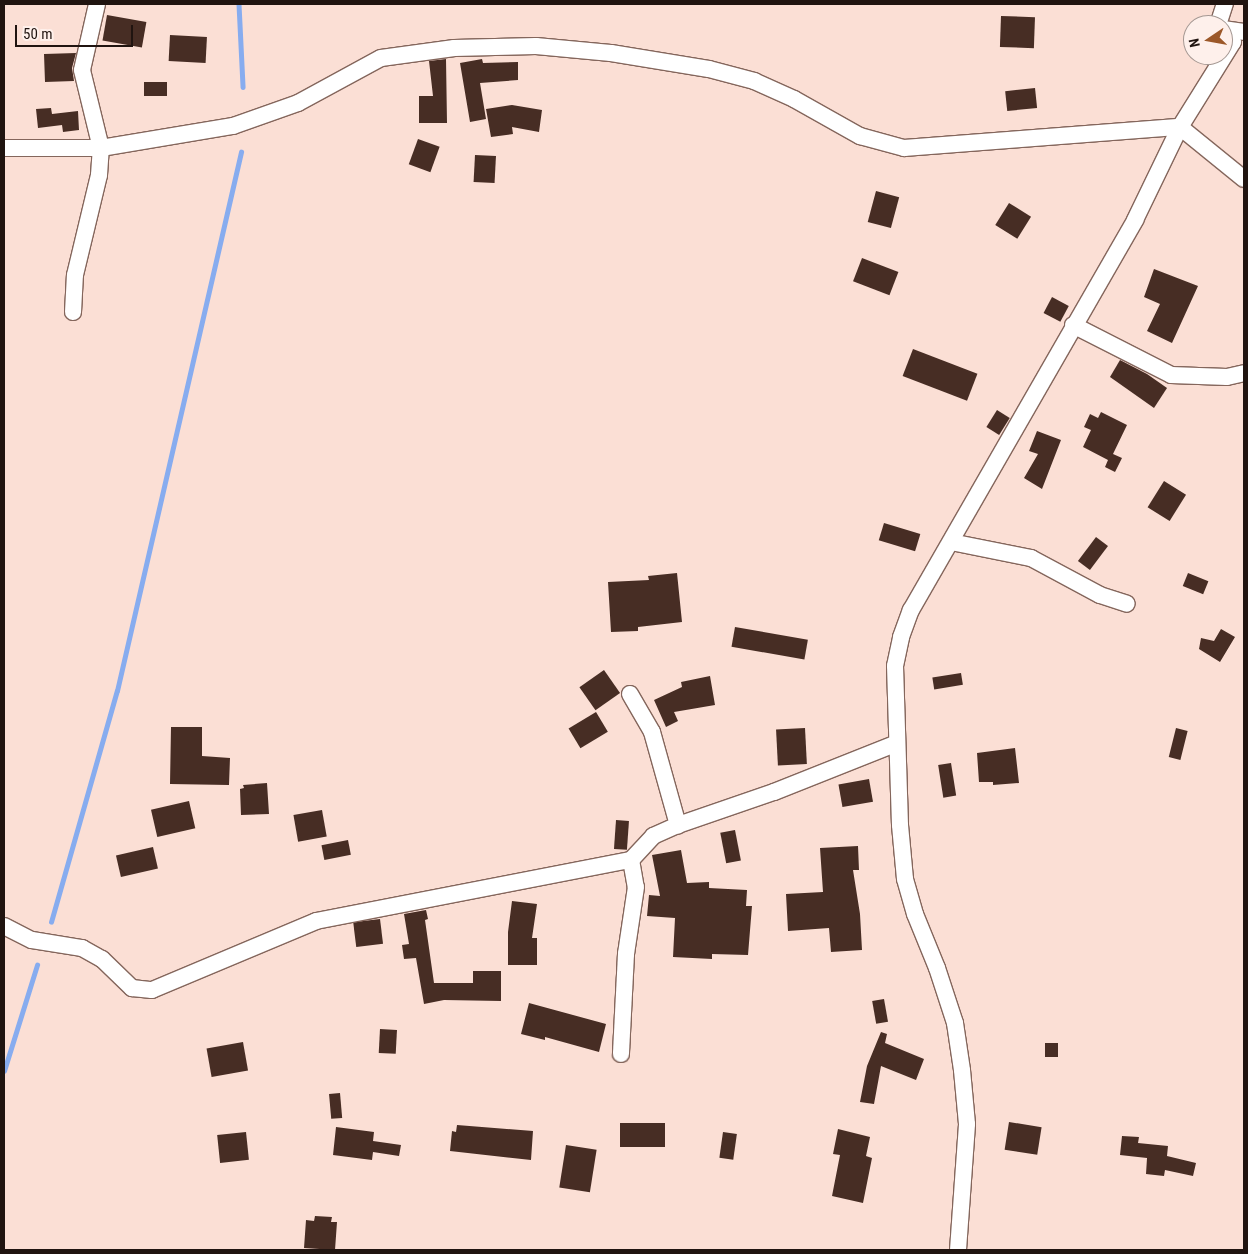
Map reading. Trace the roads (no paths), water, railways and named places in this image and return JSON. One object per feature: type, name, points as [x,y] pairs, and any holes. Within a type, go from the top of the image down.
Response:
[{"type":"street","points":[[73,312],[75,275],[99,175],[101,148],[82,70],[97,4]]},
{"type":"street","points":[[4,148],[101,148],[233,126],[298,103],[381,58],[454,48],[536,46],[630,56],[709,69],[754,81],[794,99],[860,136],[904,148],[1180,127],[1244,179]]},
{"type":"street","points":[[958,1250],[967,1124],[962,1070],[954,1023],[937,968],[915,914],[906,879],[900,826],[895,666],[900,637],[911,610],[1134,220],[1180,127],[1219,65]]},
{"type":"street","points":[[1073,325],[1172,375],[1227,377],[1244,373]]},
{"type":"street","points":[[951,542],[1032,558],[1100,595],[1127,604]]},
{"type":"street","points":[[630,694],[652,732],[678,825]]},
{"type":"street","points":[[4,926],[32,940],[82,948],[102,959],[132,988],[152,990],[316,921],[631,860],[653,836],[678,825],[774,792],[897,743]]},
{"type":"street","points":[[621,1054],[626,954],[636,887],[631,860]]},
{"type":"waterway","points":[[239,4],[243,87]]},
{"type":"waterway","points":[[51,922],[117,691],[241,152]]},
{"type":"waterway","points":[[4,1071],[37,965]]}]
